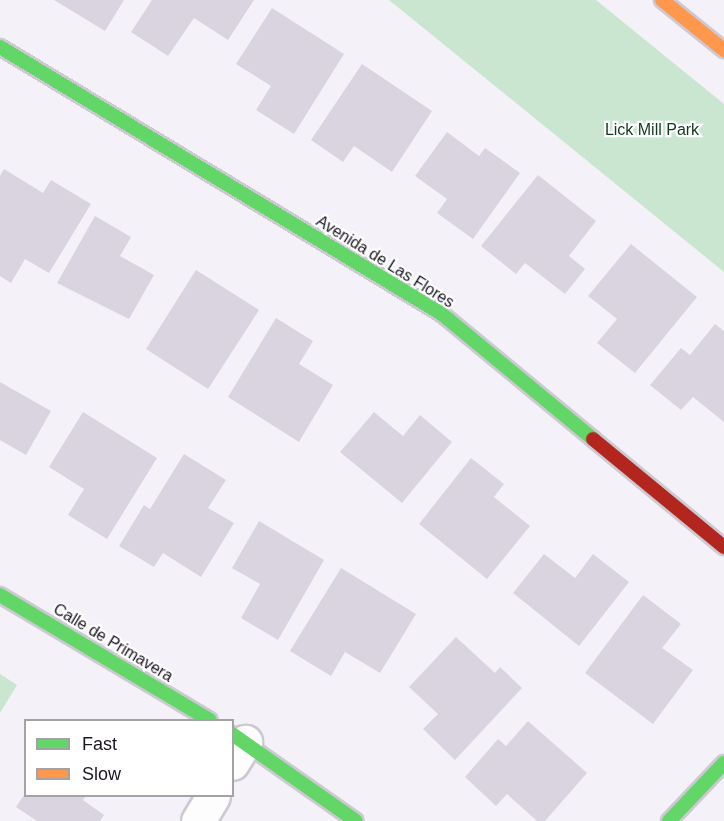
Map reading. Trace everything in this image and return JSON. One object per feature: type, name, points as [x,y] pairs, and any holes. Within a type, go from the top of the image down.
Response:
[{"type":"street","points":[[662,0],[724,50]]},
{"type":"street","name":"Avenida de Las Flores","points":[[0,47],[442,314],[724,547]]},
{"type":"street","name":"Calle de Primavera","points":[[0,595],[208,719]]},
{"type":"street","points":[[237,746],[356,821]]},
{"type":"street","points":[[669,821],[724,763]]},
{"type":"street","points":[[198,821],[212,797]]},
{"type":"green space","name":"Lick Mill Park","points":[[389,0],[596,0],[724,104],[724,272]]},
{"type":"green space","points":[[0,674],[17,685],[0,713]]},
{"type":"building","points":[[54,0],[124,0],[105,31]]},
{"type":"building","points":[[152,0],[254,0],[228,40],[194,18],[168,56],[131,32]]},
{"type":"building","points":[[272,8],[344,54],[294,134],[256,110],[271,86],[236,64]]},
{"type":"building","points":[[362,64],[432,111],[392,172],[354,146],[343,162],[311,140]]},
{"type":"building","points":[[447,132],[479,156],[485,148],[520,173],[473,239],[437,213],[447,199],[415,176]]},
{"type":"building","points":[[4,169],[43,193],[51,180],[91,204],[49,273],[25,259],[11,283],[0,276],[0,176]]},
{"type":"building","points":[[538,175],[596,221],[569,256],[585,269],[565,294],[525,263],[516,274],[481,246]]},
{"type":"building","points":[[95,216],[131,237],[120,256],[154,275],[129,319],[57,283]]},
{"type":"building","points":[[631,244],[697,297],[635,373],[597,343],[617,319],[588,296]]},
{"type":"building","points":[[196,270],[259,310],[208,389],[146,349]]},
{"type":"building","points":[[276,318],[313,341],[299,364],[333,385],[299,442],[228,397]]},
{"type":"building","points":[[715,324],[724,331],[724,422],[693,397],[681,410],[650,385],[681,348],[690,355]]},
{"type":"building","points":[[0,382],[51,411],[26,455],[0,440]]},
{"type":"building","points":[[83,412],[157,458],[107,539],[68,515],[84,489],[49,467]]},
{"type":"building","points":[[374,412],[403,436],[420,415],[452,442],[402,503],[340,452]]},
{"type":"building","points":[[184,454],[226,480],[208,508],[234,523],[201,577],[163,553],[154,567],[119,546],[144,505],[150,509]]},
{"type":"building","points":[[471,458],[504,484],[494,497],[530,526],[487,579],[419,524]]},
{"type":"building","points":[[259,521],[324,560],[278,640],[241,618],[260,584],[232,568]]},
{"type":"building","points":[[544,554],[575,578],[593,554],[629,582],[579,646],[513,593]]},
{"type":"building","points":[[341,568],[416,614],[380,673],[345,652],[331,676],[290,651]]},
{"type":"building","points":[[643,595],[681,624],[662,648],[693,670],[653,724],[585,673]]},
{"type":"building","points":[[456,637],[495,673],[500,667],[522,688],[455,760],[423,729],[438,714],[409,687]]},
{"type":"building","points":[[528,721],[587,773],[545,821],[537,821],[507,794],[496,806],[465,777],[498,739],[506,746]]},
{"type":"building","points":[[24,795],[24,797],[85,797],[83,800],[104,815],[100,821],[37,821],[16,807]]},
{"type":"traffic: fast","points":[[0,47],[442,314],[593,439]]},
{"type":"traffic: fast","points":[[0,595],[208,719]]},
{"type":"traffic: fast","points":[[234,735],[356,821]]},
{"type":"traffic: fast","points":[[669,821],[724,763]]},
{"type":"traffic: slow","points":[[662,0],[724,50]]},
{"type":"traffic: jam","points":[[593,439],[724,547]]}]
